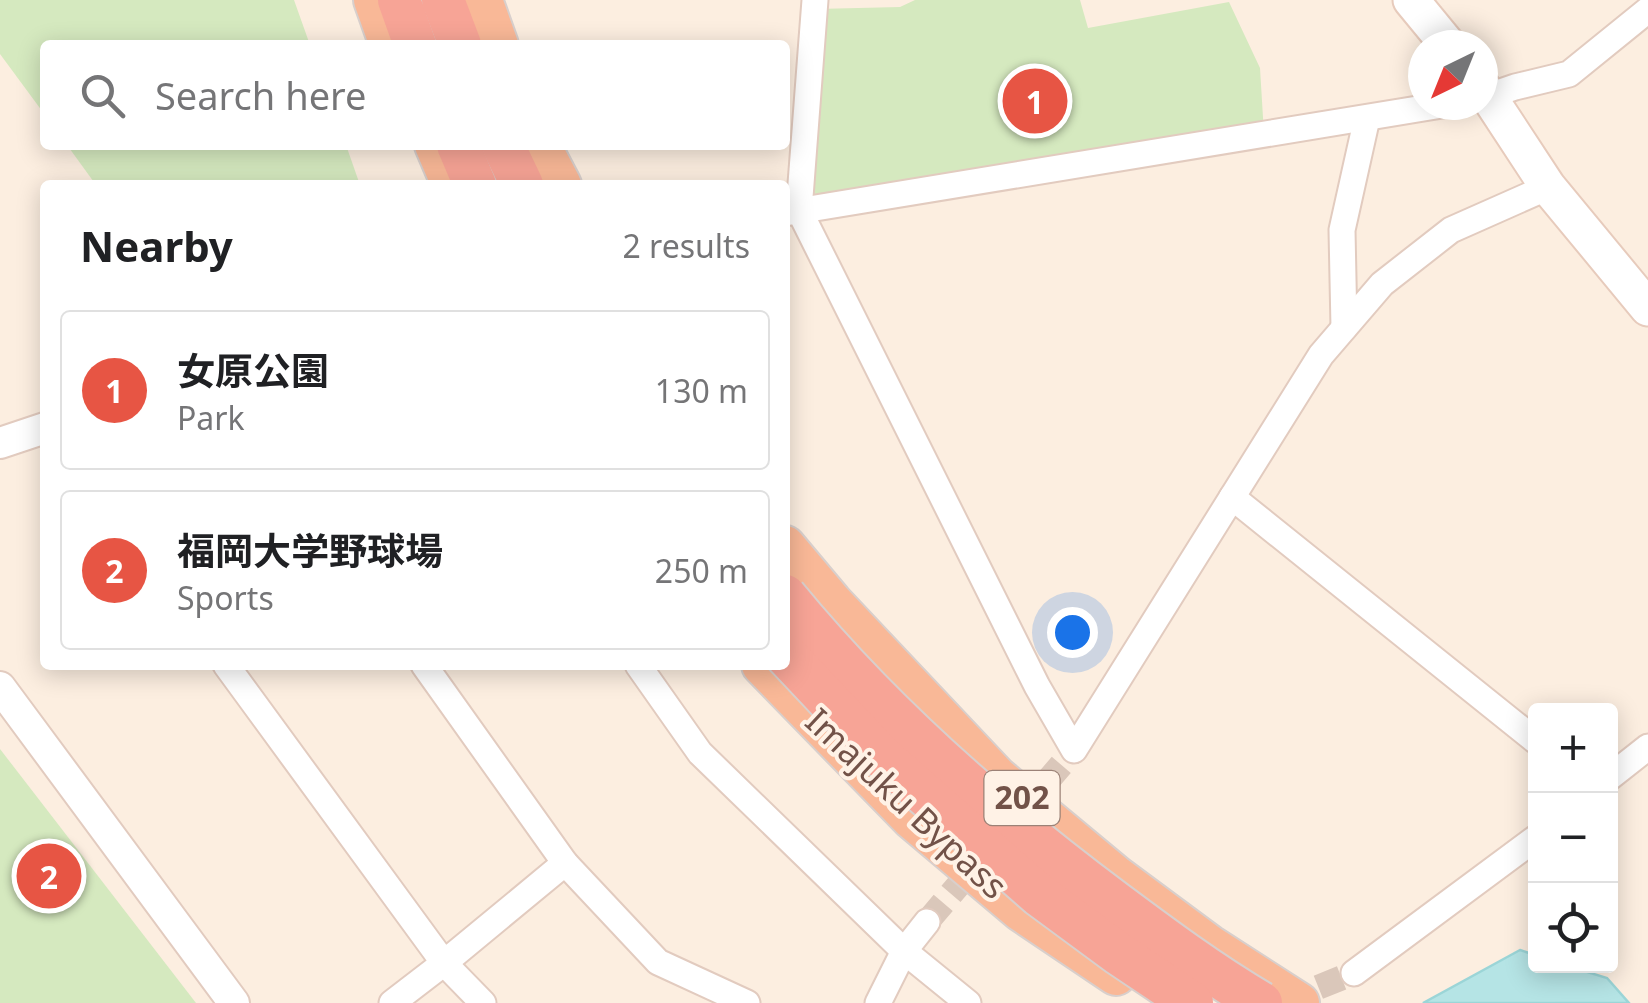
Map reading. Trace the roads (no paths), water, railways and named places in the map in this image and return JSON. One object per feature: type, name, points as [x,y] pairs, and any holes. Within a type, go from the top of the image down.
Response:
[{"type":"highway","points":[[374,0],[388,40]]},
{"type":"highway","points":[[399,0],[413,40]]},
{"type":"highway","points":[[443,0],[458,40]]},
{"type":"highway","points":[[482,0],[496,40]]},
{"type":"highway","points":[[436,150],[450,180]]},
{"type":"highway","points":[[460,150],[474,180]]},
{"type":"highway","points":[[506,150],[520,180]]},
{"type":"highway","points":[[543,150],[558,180]]},
{"type":"highway","name":"202","points":[[790,552],[997,777],[1116,876],[1209,945],[1300,1003]]},
{"type":"highway","points":[[790,602],[826,646],[905,727],[984,798],[1144,924],[1261,1003]]},
{"type":"highway","points":[[790,659],[880,755],[1013,873],[1119,954],[1192,1003]]},
{"type":"highway","name":"Imajuku Bypass","points":[[767,670],[939,842],[1021,911],[1156,1003]]},
{"type":"main road","points":[[1411,0],[1436,30]]},
{"type":"main road","points":[[1498,112],[1548,186],[1648,308]]},
{"type":"street","points":[[816,0],[792,212],[1037,686],[1074,750],[1321,355],[1382,284],[1451,230],[1548,186]]},
{"type":"street","points":[[1498,91],[1570,74],[1648,10]]},
{"type":"street","points":[[792,212],[1408,111]]},
{"type":"street","points":[[1344,328],[1342,230],[1367,118]]},
{"type":"street","points":[[0,442],[40,430]]},
{"type":"street","points":[[1232,497],[1528,735]]},
{"type":"street","points":[[230,670],[444,963],[483,1003]]},
{"type":"street","points":[[428,670],[565,863],[658,962],[747,1003]]},
{"type":"street","points":[[642,670],[700,753],[904,951],[968,1003]]},
{"type":"street","points":[[0,687],[234,1003]]},
{"type":"street","points":[[1618,771],[1648,747]]},
{"type":"street","points":[[1354,973],[1528,844]]},
{"type":"street","points":[[392,1003],[565,863]]},
{"type":"street","points":[[878,1003],[904,951],[927,922]]},
{"type":"water","points":[[1520,950],[1528,953],[1528,973],[1591,973],[1607,978],[1629,1003],[1423,1003]]},
{"type":"tunnel","points":[[1021,812],[1074,750]]},
{"type":"tunnel","points":[[927,922],[979,861]]},
{"type":"tunnel","points":[[1284,1001],[1354,973]]},
{"type":"place","name":"女原公園","points":[[1035,101]]},
{"type":"place","name":"福岡大学野球場","points":[[49,876]]}]
